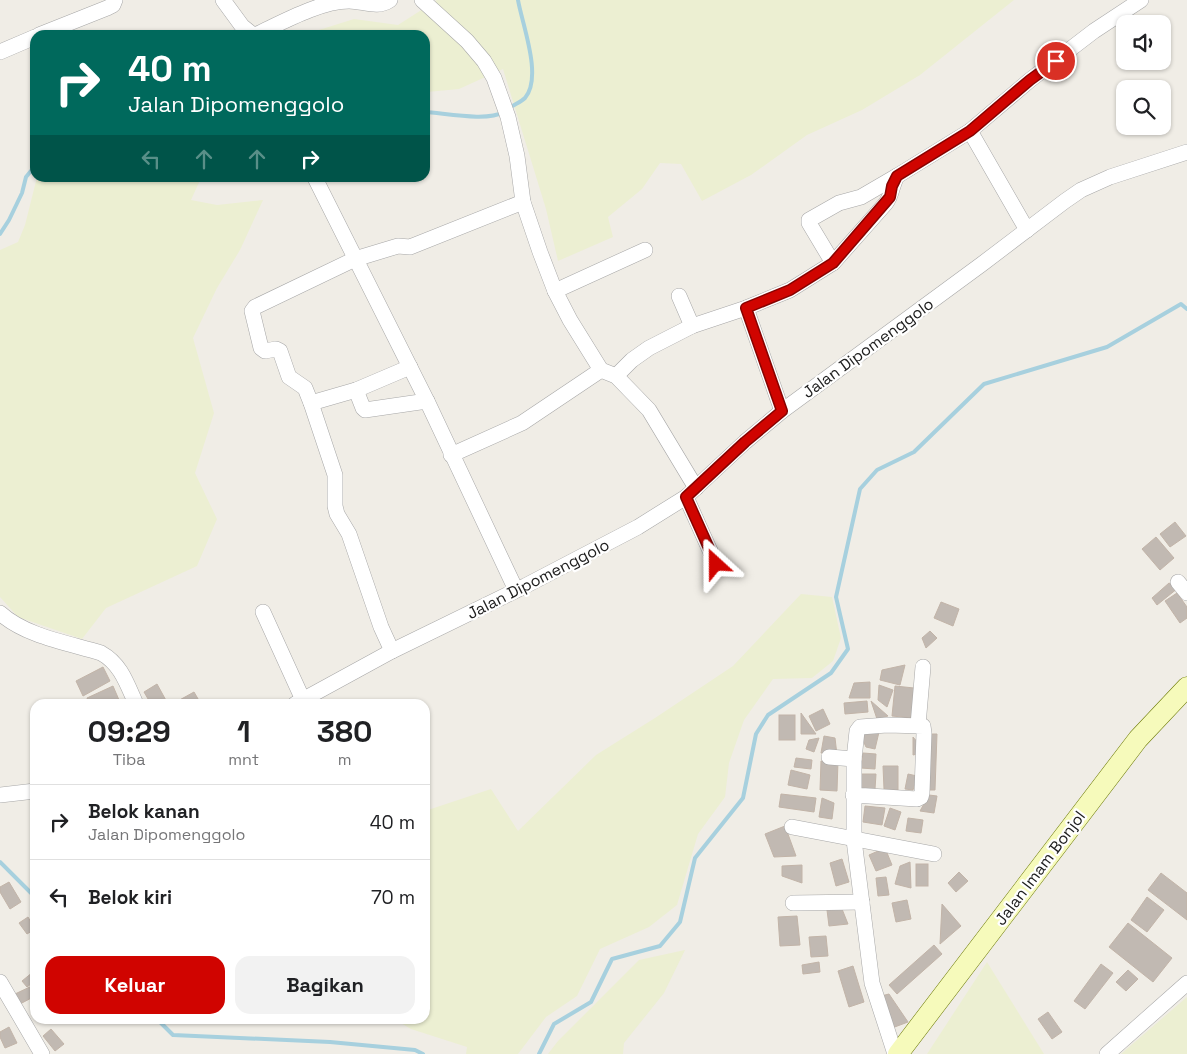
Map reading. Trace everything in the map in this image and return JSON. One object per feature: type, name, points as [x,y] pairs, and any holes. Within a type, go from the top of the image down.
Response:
[{"type":"main road","name":"Jalan Imam Bonjol","points":[[896,1054],[1138,739],[1187,687]]},
{"type":"street","points":[[52,30],[107,8],[115,0]]},
{"type":"street","points":[[223,0],[242,26],[247,30]]},
{"type":"street","points":[[265,30],[322,5],[351,0],[374,5],[386,3],[390,0]]},
{"type":"street","points":[[422,0],[467,41],[484,61],[504,102],[517,156],[524,202],[555,291],[570,320],[601,370],[616,376],[649,410],[691,492],[716,564]]},
{"type":"street","points":[[833,263],[809,224],[809,220],[839,203],[861,197],[970,131],[1030,80],[1094,31],[1141,0]]},
{"type":"street","points":[[0,52],[30,39]]},
{"type":"street","points":[[970,131],[1027,230]]},
{"type":"street","name":"Jalan Dipomenggolo","points":[[304,699],[392,651],[638,527],[691,492],[782,411],[1081,190],[1110,177],[1187,152]]},
{"type":"street","points":[[616,376],[640,354],[692,326],[746,308],[790,290],[833,263],[890,197],[892,186],[897,176]]},
{"type":"street","points":[[317,182],[427,401],[516,590]]},
{"type":"street","points":[[392,651],[381,627],[348,534],[337,514],[335,506],[335,475],[305,388],[289,377],[280,351],[276,349],[265,351],[261,348],[252,311],[255,307],[355,259],[398,246],[410,247],[524,202]]},
{"type":"street","points":[[555,291],[646,250]]},
{"type":"street","points":[[679,296],[692,326]]},
{"type":"street","points":[[746,308],[782,411]]},
{"type":"street","points":[[311,403],[356,390],[410,367]]},
{"type":"street","points":[[451,455],[522,423],[601,370]]},
{"type":"street","points":[[356,390],[362,408],[365,410],[427,401]]},
{"type":"street","points":[[263,612],[298,699]]},
{"type":"street","points":[[3,621],[27,631],[101,653],[110,658],[116,664],[134,699]]},
{"type":"street","points":[[918,725],[923,667]]},
{"type":"street","points":[[853,795],[921,797],[923,726],[860,727],[857,731],[854,759],[853,795],[854,840],[872,983],[896,1054]]},
{"type":"street","points":[[829,757],[854,759]]},
{"type":"street","points":[[0,795],[30,792]]},
{"type":"street","points":[[792,827],[934,854]]},
{"type":"street","points":[[793,903],[862,902]]},
{"type":"street","points":[[0,982],[42,1054]]},
{"type":"street","points":[[1107,1054],[1187,983]]},
{"type":"green space","points":[[437,0],[1014,0],[920,75],[862,110],[807,135],[751,175],[702,201],[681,164],[660,163],[642,189],[608,217],[613,237],[558,261],[546,209],[503,69],[459,89],[430,92],[430,30],[319,30],[354,19],[398,25]]},
{"type":"green space","points":[[36,182],[199,182],[191,200],[217,205],[263,200],[240,250],[217,288],[193,338],[214,413],[195,473],[217,519],[197,566],[106,608],[82,639],[18,617],[0,597],[0,250],[18,242],[25,225]]},
{"type":"green space","points":[[801,594],[832,597],[841,638],[833,661],[812,678],[773,679],[744,720],[729,763],[725,797],[698,834],[677,905],[649,927],[600,949],[577,996],[546,1017],[518,1054],[466,1054],[467,1047],[411,1029],[402,1024],[430,1024],[430,809],[491,789],[518,831],[596,755],[733,666]]},
{"type":"green space","points":[[685,950],[664,993],[624,1043],[623,1054],[548,1054],[558,1041],[639,960]]},
{"type":"green space","points":[[987,962],[1044,1054],[927,1054]]},
{"type":"green space","points":[[1187,997],[1187,1054],[1121,1054]]},
{"type":"building","points":[[1175,522],[1186,536],[1170,547],[1160,534]]},
{"type":"building","points":[[1156,537],[1174,558],[1160,570],[1142,549]]},
{"type":"building","points":[[1169,583],[1178,588],[1157,605],[1152,598]]},
{"type":"building","points":[[1177,593],[1187,607],[1187,618],[1180,623],[1165,601]]},
{"type":"building","points":[[941,602],[959,609],[953,626],[934,618]]},
{"type":"building","points":[[930,631],[937,638],[926,648],[922,638]]},
{"type":"building","points":[[905,665],[900,685],[880,680],[882,670]]},
{"type":"building","points":[[103,667],[110,681],[83,696],[76,681]]},
{"type":"building","points":[[870,682],[870,698],[849,698],[854,683]]},
{"type":"building","points":[[157,684],[165,699],[148,699],[144,692]]},
{"type":"building","points":[[879,685],[893,690],[887,707],[878,700]]},
{"type":"building","points":[[113,686],[119,699],[87,699]]},
{"type":"building","points":[[895,686],[914,688],[912,718],[892,716]]},
{"type":"building","points":[[194,692],[198,699],[181,699]]},
{"type":"building","points":[[867,701],[868,712],[845,714],[844,703]]},
{"type":"building","points":[[871,701],[888,716],[877,719]]},
{"type":"building","points":[[823,709],[830,724],[816,731],[809,716]]},
{"type":"building","points":[[801,713],[816,734],[801,734]]},
{"type":"building","points":[[779,715],[795,715],[795,740],[779,740]]},
{"type":"building","points":[[879,732],[875,749],[866,747],[860,734]]},
{"type":"building","points":[[930,734],[937,734],[935,790],[929,790]]},
{"type":"building","points":[[824,736],[835,738],[837,755],[821,753]]},
{"type":"building","points":[[913,737],[919,744],[917,754],[913,755]]},
{"type":"building","points":[[819,738],[814,752],[806,749],[809,740]]},
{"type":"building","points":[[863,753],[876,754],[875,769],[861,768]]},
{"type":"building","points":[[796,758],[812,760],[811,769],[794,767]]},
{"type":"building","points":[[821,761],[838,761],[837,791],[820,790]]},
{"type":"building","points":[[883,766],[898,766],[898,790],[884,789]]},
{"type":"building","points":[[791,770],[810,775],[807,789],[788,785]]},
{"type":"building","points":[[861,774],[876,774],[875,789],[860,789]]},
{"type":"building","points":[[908,774],[917,776],[913,790],[905,789]]},
{"type":"building","points":[[781,794],[816,798],[814,812],[779,807]]},
{"type":"building","points":[[929,795],[937,796],[934,813],[920,811]]},
{"type":"building","points":[[822,798],[834,803],[832,819],[819,817]]},
{"type":"building","points":[[865,806],[885,808],[882,825],[863,822]]},
{"type":"building","points":[[890,808],[901,812],[895,830],[884,826]]},
{"type":"building","points":[[908,818],[923,820],[921,833],[906,831]]},
{"type":"building","points":[[785,826],[796,856],[774,857],[765,834]]},
{"type":"building","points":[[885,848],[892,865],[876,871],[869,855]]},
{"type":"building","points":[[842,859],[849,882],[836,886],[830,863]]},
{"type":"building","points":[[910,862],[911,888],[895,884],[900,866]]},
{"type":"building","points":[[916,864],[928,864],[928,886],[916,886]]},
{"type":"building","points":[[802,865],[802,883],[782,876],[782,866]]},
{"type":"building","points":[[959,872],[968,881],[956,892],[948,883]]},
{"type":"building","points":[[1161,873],[1187,893],[1187,920],[1148,890]]},
{"type":"building","points":[[886,877],[889,895],[878,896],[876,878]]},
{"type":"building","points":[[9,882],[21,902],[10,909],[0,892],[0,887]]},
{"type":"building","points":[[1147,897],[1164,910],[1147,932],[1131,920]]},
{"type":"building","points":[[907,900],[911,919],[896,922],[892,903]]},
{"type":"building","points":[[942,904],[961,926],[940,944]]},
{"type":"building","points":[[842,909],[848,924],[829,926],[827,910]]},
{"type":"building","points":[[797,916],[800,945],[780,946],[778,917]]},
{"type":"building","points":[[28,917],[30,920],[30,932],[27,934],[19,923]]},
{"type":"building","points":[[1128,923],[1172,958],[1153,982],[1109,947]]},
{"type":"building","points":[[826,936],[828,956],[811,957],[809,937]]},
{"type":"building","points":[[934,945],[942,954],[897,994],[889,985]]},
{"type":"building","points":[[819,962],[820,972],[803,974],[802,965]]},
{"type":"building","points":[[1101,964],[1113,973],[1085,1009],[1074,1001]]},
{"type":"building","points":[[853,966],[864,1002],[849,1007],[838,971]]},
{"type":"building","points":[[1128,970],[1138,979],[1126,991],[1116,982]]},
{"type":"building","points":[[30,974],[30,985],[27,987],[22,981]]},
{"type":"building","points":[[30,987],[30,999],[20,1004],[15,994]]},
{"type":"building","points":[[889,994],[908,1022],[892,1028],[881,996]]},
{"type":"building","points":[[1048,1012],[1062,1032],[1052,1039],[1038,1019]]},
{"type":"building","points":[[9,1027],[17,1043],[5,1048],[0,1032]]},
{"type":"building","points":[[51,1029],[64,1044],[55,1051],[43,1036]]},
{"type":"waterway","points":[[508,109],[525,98],[530,89],[532,77],[530,50],[518,0]]},
{"type":"waterway","points":[[430,112],[477,117],[496,115],[503,112]]},
{"type":"waterway","points":[[0,234],[9,220],[22,193],[26,177],[30,172]]},
{"type":"waterway","points":[[539,1054],[554,1024],[591,1002],[612,959],[660,946],[680,922],[695,858],[743,798],[756,734],[768,715],[831,673],[848,649],[836,597],[860,489],[877,470],[914,452],[984,384],[1107,347],[1181,304],[1187,309]]},
{"type":"waterway","points":[[0,862],[30,892]]},
{"type":"waterway","points":[[162,1024],[173,1035],[330,1042],[415,1050],[423,1054]]},
{"type":"route","points":[[716,564],[686,497],[745,442],[782,411],[746,308],[790,290],[833,263],[879,212],[890,197],[892,186],[897,176],[970,131],[1030,80],[1056,61]]}]
